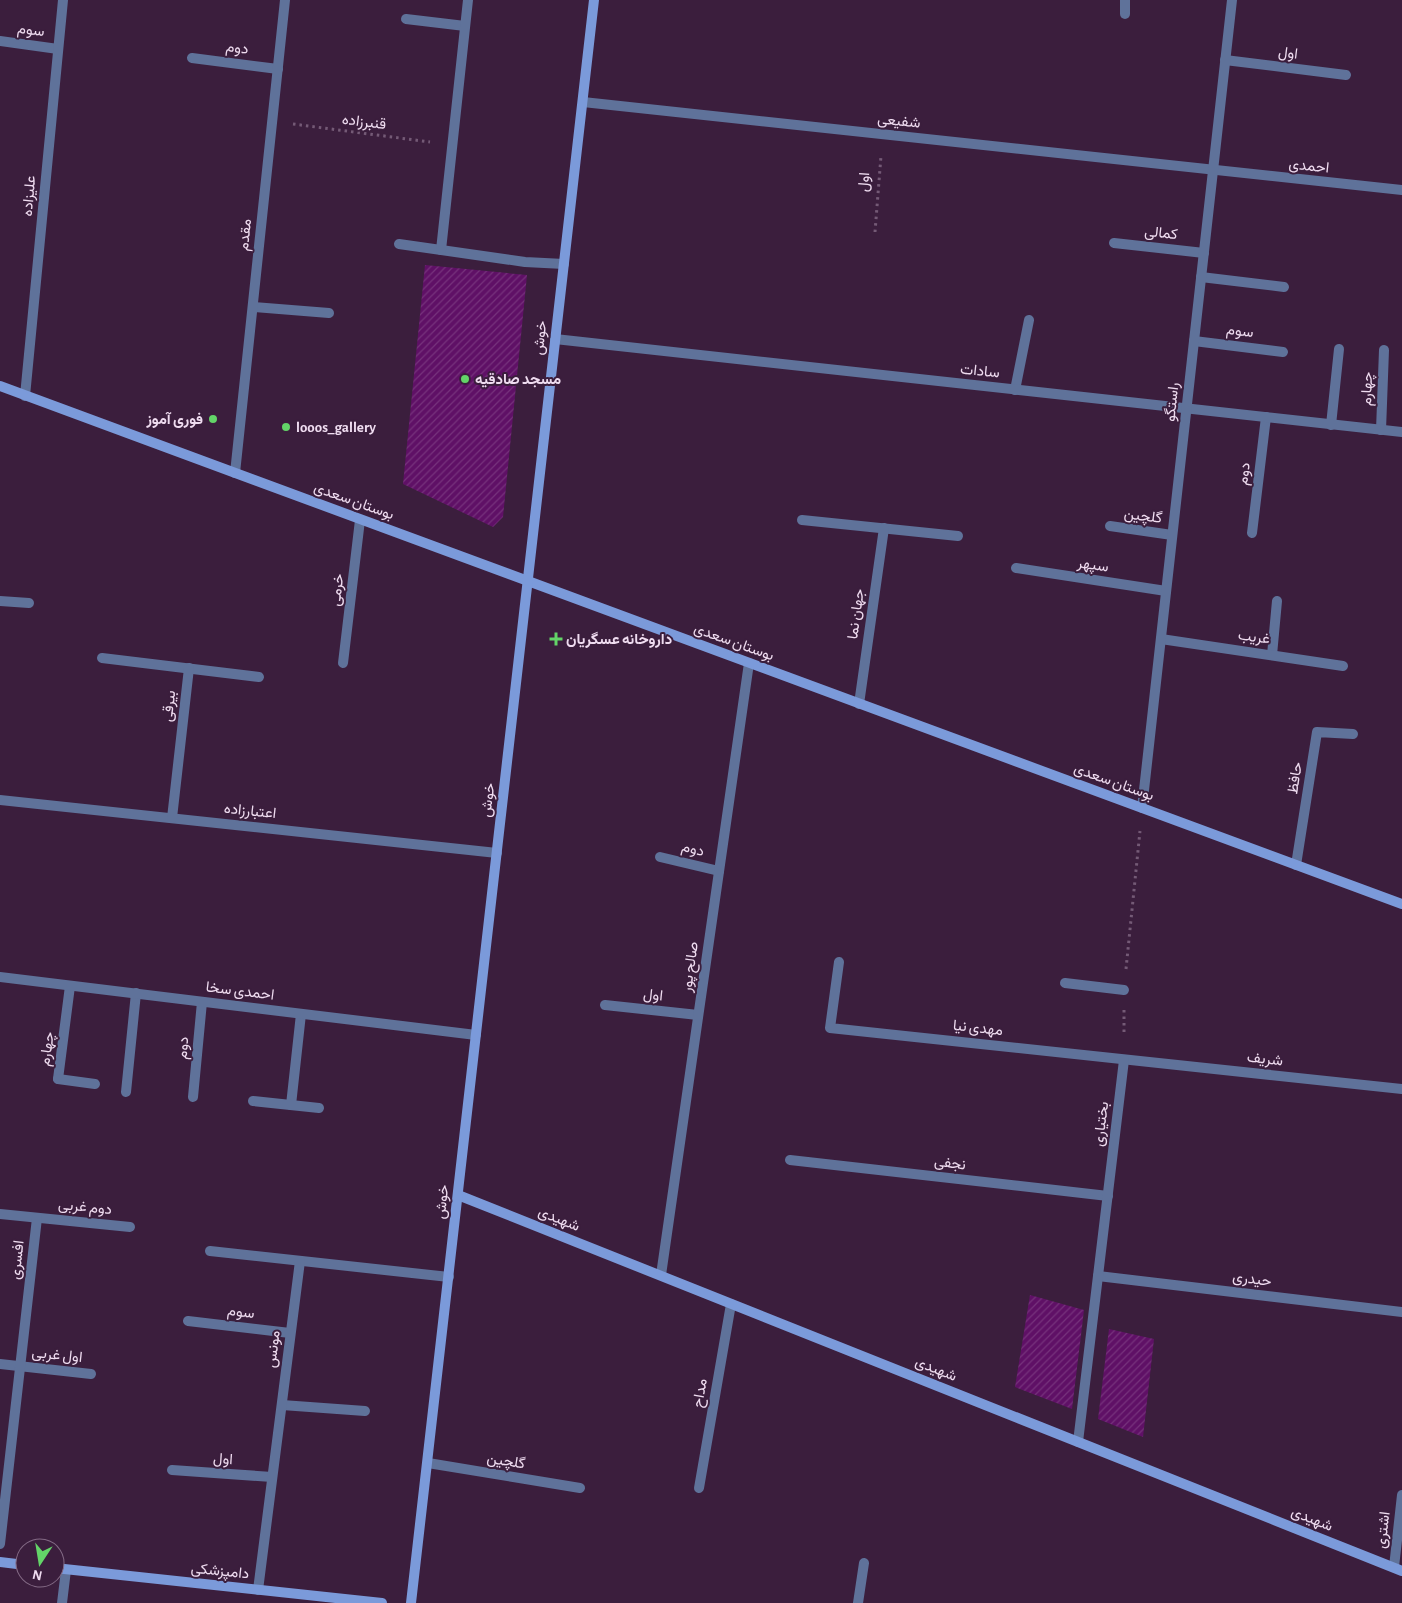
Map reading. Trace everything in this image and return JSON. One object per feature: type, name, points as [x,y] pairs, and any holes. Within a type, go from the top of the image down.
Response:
[{"type":"street","name":"علیزاده","points":[[25,396],[63,0]]},
{"type":"street","name":"مقدم","points":[[235,473],[285,0]]},
{"type":"street","points":[[441,250],[468,0]]},
{"type":"street","name":"خوش","points":[[412,1603],[594,0]]},
{"type":"street","points":[[1125,14],[1126,0]]},
{"type":"street","name":"راستگو","points":[[1142,808],[1232,0]]},
{"type":"street","points":[[406,20],[465,26]]},
{"type":"street","name":"سوم","points":[[0,41],[58,49]]},
{"type":"street","name":"دوم","points":[[192,58],[278,69]]},
{"type":"street","name":"اول","points":[[1225,60],[1346,75]]},
{"type":"street","name":"شفیعی","points":[[582,102],[1213,171]]},
{"type":"street","name":"احمدی","points":[[1213,171],[1402,190]]},
{"type":"street","name":"کمالی","points":[[1114,243],[1204,253]]},
{"type":"street","points":[[399,244],[525,262],[564,264]]},
{"type":"street","points":[[1201,277],[1284,287]]},
{"type":"street","points":[[253,307],[329,313]]},
{"type":"street","points":[[1015,390],[1029,320]]},
{"type":"street","name":"سادات","points":[[555,339],[1402,432]]},
{"type":"street","name":"سوم","points":[[1194,341],[1283,352]]},
{"type":"street","points":[[1331,424],[1339,349]]},
{"type":"street","name":"چهارم","points":[[1381,430],[1384,350]]},
{"type":"street","name":"بوستان سعدی","points":[[0,386],[1402,904]]},
{"type":"street","name":"دوم","points":[[1252,533],[1266,417]]},
{"type":"street","name":"خرمی","points":[[343,663],[360,520]]},
{"type":"street","points":[[802,520],[958,536]]},
{"type":"street","name":"گلچین","points":[[1110,526],[1172,535]]},
{"type":"street","name":"جهان نما","points":[[858,704],[884,528]]},
{"type":"street","name":"سپهر","points":[[1016,568],[1166,591]]},
{"type":"street","points":[[0,601],[29,603]]},
{"type":"street","points":[[1272,655],[1277,601]]},
{"type":"street","name":"غریب","points":[[1161,639],[1343,666]]},
{"type":"street","points":[[102,658],[259,677]]},
{"type":"street","name":"صالح پور","points":[[661,1276],[749,663]]},
{"type":"street","name":"بیرقی","points":[[172,818],[189,668]]},
{"type":"street","name":"حافظ","points":[[1296,865],[1317,732],[1353,734]]},
{"type":"street","name":"اعتبارزاده","points":[[0,800],[497,853]]},
{"type":"street","name":"دوم","points":[[660,856],[719,871]]},
{"type":"street","name":"مهدی نیا","points":[[839,962],[830,1028],[1124,1060]]},
{"type":"street","name":"احمدی سخا","points":[[0,977],[476,1035]]},
{"type":"street","points":[[1065,983],[1124,990]]},
{"type":"street","name":"چهارم","points":[[70,986],[58,1079],[95,1084]]},
{"type":"street","points":[[126,1092],[136,993]]},
{"type":"street","name":"دوم","points":[[193,1098],[202,1002]]},
{"type":"street","name":"اول","points":[[605,1006],[698,1015]]},
{"type":"street","points":[[291,1105],[301,1014]]},
{"type":"street","name":"شریف","points":[[1124,1060],[1402,1088]]},
{"type":"street","name":"بختیاری","points":[[1078,1442],[1124,1060]]},
{"type":"street","points":[[253,1101],[319,1108]]},
{"type":"street","name":"نجفی","points":[[790,1160],[1108,1196]]},
{"type":"street","name":"شهیدی","points":[[458,1195],[1398,1569]]},
{"type":"street","name":"دوم غربی","points":[[0,1214],[130,1227]]},
{"type":"street","name":"افسری","points":[[0,1544],[37,1218]]},
{"type":"street","points":[[210,1251],[449,1277]]},
{"type":"street","name":"مونس","points":[[258,1590],[300,1261]]},
{"type":"street","name":"حیدری","points":[[1098,1276],[1402,1312]]},
{"type":"street","name":"مداح","points":[[699,1488],[731,1304]]},
{"type":"street","name":"سوم","points":[[188,1321],[290,1333]]},
{"type":"street","name":"اول غربی","points":[[0,1364],[91,1374]]},
{"type":"street","points":[[282,1404],[365,1411]]},
{"type":"street","name":"گلچین","points":[[428,1464],[580,1488]]},
{"type":"street","name":"اول","points":[[172,1470],[272,1477]]},
{"type":"street","name":"اشتری","points":[[1398,1569],[1402,1495]]},
{"type":"street","points":[[0,1562],[15,1564]]},
{"type":"street","points":[[858,1603],[864,1563]]},
{"type":"street","points":[[62,1603],[66,1570]]},
{"type":"street","name":"دامپزشکی","points":[[66,1570],[382,1603]]},
{"type":"path","name":"قنبرزاده","points":[[272,121],[452,145]]},
{"type":"path","name":"اول","points":[[875,232],[882,134]]},
{"type":"path","points":[[1124,1060],[1124,990],[1142,808]]},
{"type":"building","name":"مسجد صادقیه","points":[[425,265],[527,275],[503,517],[493,527],[403,484]]},
{"type":"building","points":[[1030,1295],[1084,1310],[1072,1409],[1015,1387]]},
{"type":"building","points":[[1109,1329],[1154,1339],[1143,1437],[1098,1419]]},
{"type":"place","name":"مسجد صادقیه","points":[[465,379]]},
{"type":"place","name":"فوری آموز","points":[[213,419]]},
{"type":"place","name":"looos_gallery","points":[[286,427]]},
{"type":"place","name":"داروخانه عسگریان","points":[[556,639]]}]
